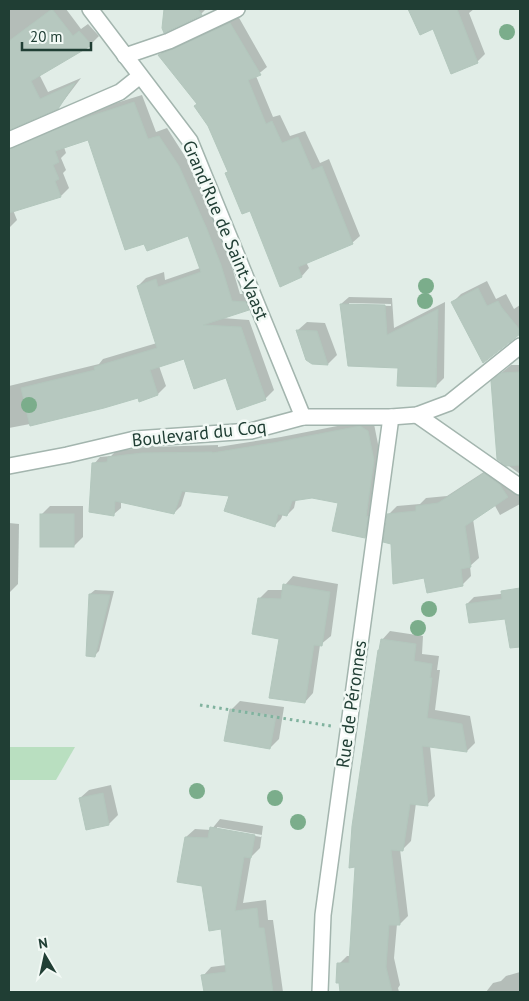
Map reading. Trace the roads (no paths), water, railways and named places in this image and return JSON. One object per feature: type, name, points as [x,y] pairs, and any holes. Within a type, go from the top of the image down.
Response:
[{"type":"street","name":"Grand'Rue de Saint-Vaast","points":[[90,9],[184,131],[195,151],[303,417]]},
{"type":"street","points":[[125,56],[168,41],[237,9]]},
{"type":"street","points":[[9,140],[120,92],[140,76]]},
{"type":"street","name":"Boulevard du Coq","points":[[9,466],[134,439],[251,431],[303,417],[391,417],[417,415],[449,402],[520,346]]},
{"type":"street","points":[[417,415],[520,487]]},
{"type":"street","name":"Rue de Péronnes","points":[[320,992],[323,915],[391,417]]}]
